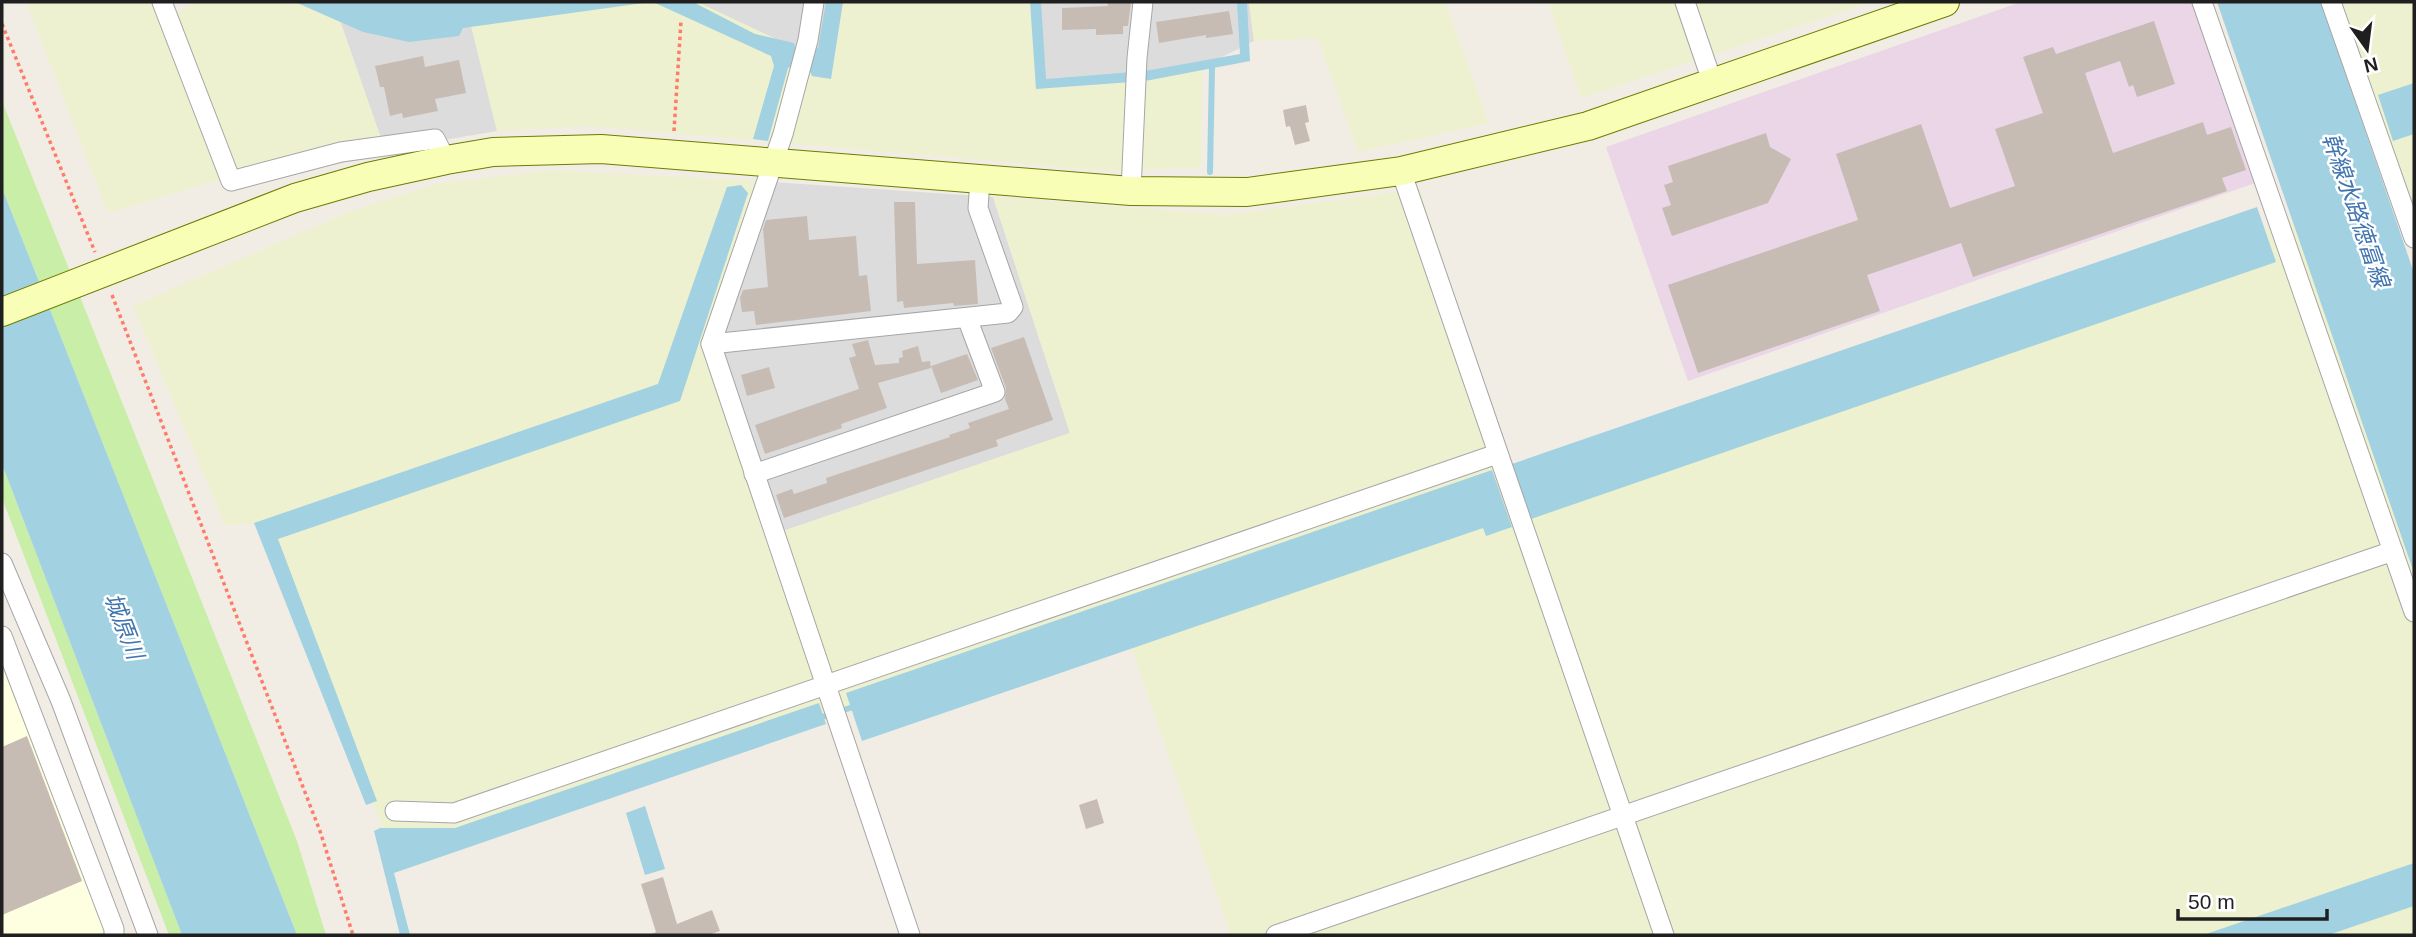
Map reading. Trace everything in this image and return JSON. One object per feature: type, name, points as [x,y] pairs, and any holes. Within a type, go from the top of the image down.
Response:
[{"type":"street","points":[[162,2],[232,181],[341,152],[435,139],[446,160]]},
{"type":"street","points":[[814,2],[808,40],[783,134],[711,344],[910,935]]},
{"type":"street","points":[[1131,191],[1143,2]]},
{"type":"street","points":[[1685,2],[1713,84]]},
{"type":"street","points":[[2,312],[295,198],[368,177],[493,152],[601,149],[1131,191],[1247,192],[1401,171],[1588,126],[1945,2]]},
{"type":"street","points":[[2202,2],[2414,612]]},
{"type":"street","points":[[2332,2],[2414,238]]},
{"type":"street","points":[[1401,171],[1664,935]]},
{"type":"street","points":[[711,344],[1008,313],[1013,307],[978,208],[979,180]]},
{"type":"street","points":[[754,474],[995,392],[967,318]]},
{"type":"street","points":[[396,811],[454,813],[1497,454]]},
{"type":"street","points":[[1276,935],[2393,551]]},
{"type":"street","points":[[2,563],[61,701],[148,935]]},
{"type":"street","points":[[2,636],[114,929],[114,935]]},
{"type":"path","points":[[673,154],[681,21]]},
{"type":"path","points":[[2,24],[104,273],[320,831],[353,935]]},
{"type":"shaded area","points":[[26,2],[157,2],[165,19],[197,2],[324,2],[337,12],[385,150],[229,190],[218,180],[108,213]]},
{"type":"shaded area","points":[[539,2],[697,2],[829,64],[834,2],[1035,2],[1042,83],[1202,67],[1201,167],[1110,171],[586,126],[497,131],[467,9]]},
{"type":"shaded area","points":[[697,2],[834,2],[829,64]]},
{"type":"shaded area","points":[[1035,2],[1249,2],[1254,41],[1202,67],[1042,83]]},
{"type":"shaded area","points":[[1249,2],[1445,2],[1489,123],[1358,152],[1318,38],[1254,41]]},
{"type":"shaded area","points":[[1548,2],[1872,2],[1581,98]]},
{"type":"shaded area","points":[[2021,2],[2195,2],[2258,182],[1688,381],[1606,147]]},
{"type":"shaded area","points":[[2328,2],[2414,2],[2414,251]]},
{"type":"shaded area","points":[[467,9],[497,131],[385,150],[337,12]]},
{"type":"shaded area","points":[[550,170],[757,181],[703,346],[769,536],[1070,433],[993,197],[1227,215],[1420,189],[1515,483],[2306,216],[2414,532],[2414,935],[1231,935],[1131,647],[853,709],[388,866],[387,838],[264,523],[225,525],[133,306],[351,211],[436,184]]},
{"type":"shaded area","points":[[757,181],[993,197],[1070,433],[768,536],[703,346]]},
{"type":"shaded area","points":[[2,626],[119,925],[96,935],[2,935]]},
{"type":"green space","points":[[2,101],[297,841],[326,935],[297,935],[2,188]]},
{"type":"green space","points":[[2,464],[182,935],[169,935],[2,498]]},
{"type":"water","points":[[295,2],[651,2],[463,28],[459,36],[409,42],[363,32]]},
{"type":"water","points":[[653,2],[693,2],[755,34],[794,43],[797,53],[794,65],[788,68],[768,141],[753,139],[774,66],[771,56]]},
{"type":"water","points":[[826,2],[843,2],[831,79],[812,76],[809,69],[812,51],[818,48]]},
{"type":"water","points":[[1030,2],[1041,2],[1046,79],[1145,71],[1240,54],[1237,2],[1247,2],[1250,61],[1145,81],[1036,89]]},
{"type":"water","name":"幹線水路徳富線","points":[[2217,2],[2321,2],[2414,273],[2414,573]]},
{"type":"water","points":[[2414,83],[2414,134],[2393,141],[2378,95]]},
{"type":"water","points":[[741,185],[748,193],[680,401],[278,539],[377,801],[366,805],[254,523],[658,384],[727,187]]},
{"type":"water","name":"城原川","points":[[2,188],[297,935],[182,935],[2,464]]},
{"type":"water","points":[[2257,207],[2276,262],[1531,519],[1512,464]]},
{"type":"water","points":[[1492,470],[1512,527],[1486,536],[1483,528],[862,741],[846,693]]},
{"type":"water","points":[[819,703],[826,724],[394,873],[410,935],[400,935],[374,831],[380,828],[455,828]]},
{"type":"water","points":[[645,806],[665,869],[645,875],[626,813]]},
{"type":"water","points":[[2414,863],[2414,906],[2328,935],[2203,935]]},
{"type":"building","points":[[1107,2],[1131,2],[1128,26],[1123,26],[1123,34],[1096,35],[1096,29],[1062,30],[1062,8],[1108,6]]},
{"type":"building","points":[[1229,11],[1233,34],[1206,38],[1206,35],[1159,43],[1156,22]]},
{"type":"building","points":[[2154,21],[2175,84],[2137,97],[2133,85],[2129,87],[2120,61],[2085,73],[2113,153],[2203,122],[2207,135],[2231,127],[2246,170],[2222,178],[2227,191],[1973,277],[1961,243],[1867,275],[1880,311],[1698,373],[1668,285],[1858,220],[1836,154],[1921,124],[1950,208],[2015,186],[1995,129],[2043,113],[2023,57],[2053,47],[2056,54]]},
{"type":"building","points":[[423,56],[425,67],[459,60],[466,93],[435,99],[438,111],[403,118],[402,113],[390,116],[384,87],[380,87],[375,66]]},
{"type":"building","points":[[1306,105],[1309,122],[1305,123],[1310,141],[1295,145],[1290,126],[1286,127],[1283,110]]},
{"type":"building","points":[[1766,133],[1770,147],[1791,159],[1768,203],[1672,236],[1662,208],[1671,205],[1664,185],[1673,182],[1668,166]]},
{"type":"building","points":[[894,202],[915,202],[917,264],[975,260],[978,304],[954,306],[953,303],[904,308],[903,301],[897,302]]},
{"type":"building","points":[[807,216],[809,240],[856,236],[859,276],[867,275],[871,311],[756,325],[754,311],[742,312],[740,298],[743,290],[768,287],[763,229],[766,220]]},
{"type":"building","points":[[1024,337],[1053,420],[996,440],[998,446],[784,518],[776,495],[792,489],[794,494],[827,483],[826,478],[950,437],[949,435],[970,428],[968,423],[1009,409],[1005,399],[1006,388],[991,348]]},
{"type":"building","points":[[868,340],[875,365],[899,363],[899,358],[903,357],[902,351],[918,346],[922,362],[930,361],[931,368],[878,383],[887,408],[841,424],[842,428],[765,454],[755,425],[859,389],[849,358],[856,356],[852,344]]},
{"type":"building","points":[[967,354],[978,380],[941,393],[931,366]]},
{"type":"building","points":[[769,367],[775,388],[747,396],[741,375]]},
{"type":"building","points":[[27,736],[82,881],[2,915],[2,747]]},
{"type":"building","points":[[1097,799],[1104,823],[1086,829],[1079,805]]},
{"type":"building","points":[[663,877],[677,924],[712,910],[720,931],[708,935],[650,935],[656,932],[641,884]]},
{"type":"waterway","points":[[1210,172],[1212,68]]},
{"type":"waterway","points":[[816,719],[859,705]]}]
